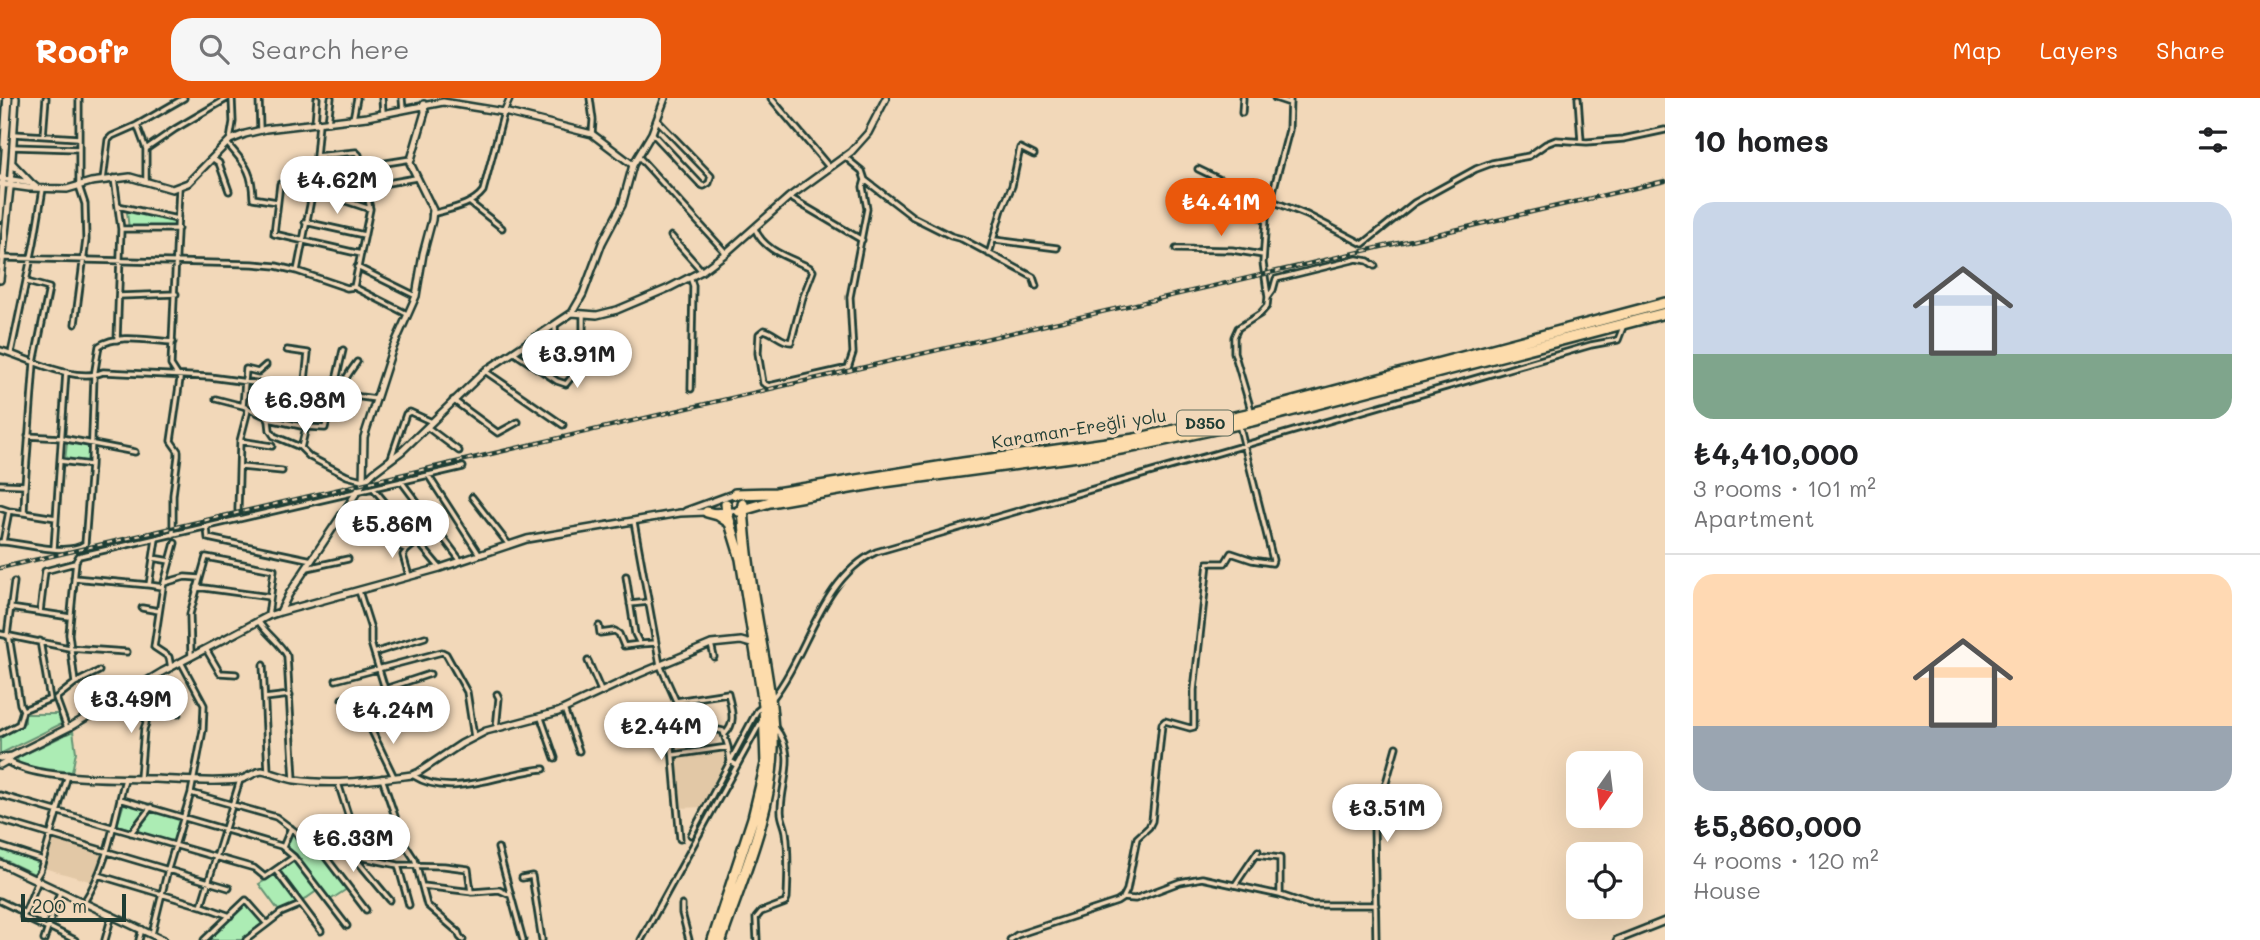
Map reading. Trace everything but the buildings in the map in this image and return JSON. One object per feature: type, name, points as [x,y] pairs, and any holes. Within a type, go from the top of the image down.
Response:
[{"type":"highway","name":"Karaman-Ereğli yolu","points":[[735,505],[776,493],[1124,441],[1252,413],[1665,303]]},
{"type":"highway","name":"Karaman-Ereğli yolu","points":[[735,505],[1093,454],[1239,424],[1665,313]]},
{"type":"highway","points":[[745,542],[752,513],[770,502]]},
{"type":"highway","points":[[733,530],[735,505]]},
{"type":"highway","points":[[721,940],[764,812],[771,779],[767,703],[745,542],[735,505]]},
{"type":"highway","points":[[707,512],[729,522],[733,530],[741,559],[767,703]]},
{"type":"highway","points":[[713,940],[761,791],[769,720]]},
{"type":"street","points":[[5,158],[1,141],[7,98]]},
{"type":"street","points":[[0,219],[7,98]]},
{"type":"street","points":[[0,280],[11,182],[16,98]]},
{"type":"street","points":[[43,135],[46,98]]},
{"type":"street","points":[[75,324],[86,240],[85,204],[79,186],[79,98]]},
{"type":"street","points":[[103,180],[108,140],[184,98]]},
{"type":"street","points":[[146,149],[230,98],[233,122],[228,141]]},
{"type":"street","points":[[259,98],[260,130]]},
{"type":"street","points":[[296,271],[313,190],[317,98]]},
{"type":"street","points":[[328,122],[331,98]]},
{"type":"street","points":[[353,119],[357,98]]},
{"type":"street","points":[[382,98],[384,114]]},
{"type":"street","points":[[402,98],[403,111]]},
{"type":"street","points":[[432,214],[478,198],[485,185],[510,98]]},
{"type":"street","points":[[590,98],[592,134]]},
{"type":"street","points":[[280,612],[363,482],[485,371],[572,313],[583,294],[602,243],[622,205],[637,155],[652,133],[665,98]]},
{"type":"street","points":[[771,98],[829,167]]},
{"type":"street","points":[[572,313],[597,315],[617,310],[702,271],[789,197],[858,145],[886,98]]},
{"type":"street","points":[[1242,98],[1242,113]]},
{"type":"street","points":[[1268,297],[1263,268],[1266,218],[1289,130],[1290,100],[1275,98]]},
{"type":"street","points":[[1578,98],[1581,141]]},
{"type":"street","points":[[2,184],[11,182],[40,188],[67,189],[103,180],[130,177],[172,189],[179,188],[197,176],[228,141],[260,130],[403,111],[423,101],[443,100],[592,134],[633,165]]},
{"type":"street","points":[[363,482],[364,437],[392,350],[416,296],[433,210],[412,171],[411,159],[425,112],[423,101]]},
{"type":"street","points":[[652,133],[701,185],[709,183],[711,176],[657,120]]},
{"type":"street","points":[[137,125],[146,149],[146,181]]},
{"type":"street","points":[[1198,169],[1332,227],[1363,244],[1414,203],[1476,169],[1529,156],[1556,140],[1623,139],[1665,130]]},
{"type":"street","points":[[14,134],[79,138]]},
{"type":"street","points":[[228,141],[252,177],[253,198],[277,202]]},
{"type":"street","points":[[13,147],[79,149]]},
{"type":"street","points":[[989,254],[1002,209],[1012,186],[1020,148],[1034,155]]},
{"type":"street","points":[[315,156],[356,152],[359,155],[370,209],[354,287]]},
{"type":"street","points":[[637,155],[726,253]]},
{"type":"street","points":[[844,156],[862,171],[866,180],[913,217],[962,239],[1033,277],[1036,286]]},
{"type":"street","points":[[212,158],[219,163],[229,191]]},
{"type":"street","points":[[361,167],[411,159]]},
{"type":"street","points":[[12,163],[30,186]]},
{"type":"street","points":[[114,178],[121,229],[117,340]]},
{"type":"street","points":[[365,187],[416,178]]},
{"type":"street","points":[[754,227],[759,239],[774,251],[813,271],[791,342],[764,330],[759,334],[758,352],[763,383],[769,386],[848,368],[853,353],[850,297],[867,209],[863,187],[866,180]]},
{"type":"street","points":[[280,184],[274,233],[361,254]]},
{"type":"street","points":[[9,202],[19,190],[30,186]]},
{"type":"street","points":[[11,353],[31,260],[40,188]]},
{"type":"street","points":[[173,535],[173,495],[178,451],[171,441],[179,376],[171,365],[179,188]]},
{"type":"street","points":[[313,190],[370,209]]},
{"type":"street","points":[[789,197],[862,240]]},
{"type":"street","points":[[469,202],[502,228]]},
{"type":"street","points":[[118,206],[178,220]]},
{"type":"street","points":[[1193,206],[1266,218]]},
{"type":"street","points":[[306,222],[364,235]]},
{"type":"street","points":[[121,229],[178,229]]},
{"type":"street","points":[[671,236],[702,271]]},
{"type":"street","points":[[995,240],[1057,248]]},
{"type":"street","points":[[1176,249],[1232,250],[1263,256]]},
{"type":"street","points":[[2,258],[276,266],[347,288],[354,287],[409,314]]},
{"type":"street","points":[[1252,413],[1234,352],[1234,337],[1238,328],[1260,314],[1266,306],[1276,279],[1357,259],[1368,261],[1374,266]]},
{"type":"street","points":[[357,267],[416,296]]},
{"type":"street","points":[[690,277],[693,286],[691,389]]},
{"type":"street","points":[[24,513],[34,363],[49,288],[27,282]]},
{"type":"street","points":[[119,296],[176,294]]},
{"type":"street","points":[[513,352],[566,384],[583,363],[583,315]]},
{"type":"street","points":[[551,376],[556,347],[555,325]]},
{"type":"street","points":[[691,835],[757,711],[767,703],[837,585],[869,555],[1245,444],[1591,345],[1618,340],[1623,325]]},
{"type":"street","points":[[9,511],[2,542],[76,549],[85,544],[94,376],[99,346],[108,340],[173,342]]},
{"type":"street","points":[[0,350],[66,372],[94,376],[103,372],[245,381],[377,399]]},
{"type":"street","points":[[287,350],[308,353],[304,390]]},
{"type":"street","points":[[216,399],[243,405],[247,410],[267,419],[326,428],[343,350]]},
{"type":"street","points":[[343,395],[342,388],[357,362]]},
{"type":"street","points":[[243,405],[246,369],[258,372],[266,365]]},
{"type":"street","points":[[485,371],[563,425]]},
{"type":"street","points":[[54,548],[66,372]]},
{"type":"street","points":[[453,400],[498,433],[518,422]]},
{"type":"street","points":[[238,510],[240,441],[247,410]]},
{"type":"street","points":[[390,460],[406,414],[410,412],[429,424],[459,451]]},
{"type":"street","points":[[267,419],[274,436],[301,448],[319,462],[363,482]]},
{"type":"street","points":[[1123,898],[1137,838],[1152,821],[1161,724],[1165,721],[1194,727],[1194,690],[1208,564],[1225,563],[1231,553],[1252,560],[1272,563],[1273,560],[1239,424]]},
{"type":"street","points":[[301,448],[306,427]]},
{"type":"street","points":[[28,436],[62,438],[135,452]]},
{"type":"street","points":[[240,441],[271,446]]},
{"type":"street","points":[[60,461],[91,465]]},
{"type":"street","points":[[241,467],[282,471]]},
{"type":"street","points":[[75,683],[69,648],[75,563],[79,556],[463,467]]},
{"type":"street","points":[[428,475],[481,556]]},
{"type":"street","points":[[401,481],[461,562]]},
{"type":"street","points":[[0,484],[24,485]]},
{"type":"street","points":[[373,488],[440,568]]},
{"type":"street","points":[[472,497],[509,545]]},
{"type":"street","points":[[680,513],[707,512],[735,505]]},
{"type":"street","points":[[0,758],[12,756],[67,728],[155,676],[268,616],[461,562],[527,539],[735,505]]},
{"type":"street","points":[[0,508],[56,518]]},
{"type":"street","points":[[634,522],[660,665],[688,728],[695,732],[718,730],[725,734],[730,761]]},
{"type":"street","points":[[207,527],[208,538],[312,560]]},
{"type":"street","points":[[149,585],[156,539]]},
{"type":"street","points":[[388,541],[407,550]]},
{"type":"street","points":[[409,576],[403,555],[417,542]]},
{"type":"street","points":[[171,668],[169,657],[154,647],[164,585],[175,543]]},
{"type":"street","points":[[191,657],[190,614],[206,557],[274,570],[268,616]]},
{"type":"street","points":[[153,558],[170,561]]},
{"type":"street","points":[[307,568],[348,559]]},
{"type":"street","points":[[40,612],[45,571],[75,563]]},
{"type":"street","points":[[626,576],[635,634],[640,644]]},
{"type":"street","points":[[74,578],[149,585],[164,585],[185,577],[199,578]]},
{"type":"street","points":[[0,734],[19,724],[23,710],[8,636],[14,582]]},
{"type":"street","points":[[197,587],[270,597]]},
{"type":"street","points":[[359,591],[385,689]]},
{"type":"street","points":[[630,604],[649,602]]},
{"type":"street","points":[[10,608],[70,617]]},
{"type":"street","points":[[142,608],[159,611]]},
{"type":"street","points":[[258,621],[265,632],[282,646],[287,656],[294,780]]},
{"type":"street","points":[[599,626],[600,633],[615,631],[624,646],[656,643]]},
{"type":"street","points":[[0,634],[69,648],[127,652]]},
{"type":"street","points":[[374,653],[425,637]]},
{"type":"street","points":[[40,641],[50,699]]},
{"type":"street","points":[[7,761],[16,767],[33,771],[139,779],[240,780],[258,771],[294,780],[338,783],[412,775],[474,737],[564,709],[711,644],[741,641],[755,645]]},
{"type":"street","points":[[711,644],[713,657]]},
{"type":"street","points":[[206,649],[220,673],[236,674]]},
{"type":"street","points":[[336,680],[442,652],[446,654],[467,692],[474,737]]},
{"type":"street","points":[[152,934],[191,793],[203,730],[204,705],[181,662]]},
{"type":"street","points":[[587,662],[601,691]]},
{"type":"street","points":[[263,665],[268,772]]},
{"type":"street","points":[[23,710],[56,698],[75,683],[99,671]]},
{"type":"street","points":[[342,699],[385,689],[430,674]]},
{"type":"street","points":[[155,676],[178,714]]},
{"type":"street","points":[[134,689],[145,709],[147,723],[144,729],[139,779]]},
{"type":"street","points":[[676,701],[729,693],[733,717],[731,728],[725,734]]},
{"type":"street","points":[[496,729],[499,698],[497,694]]},
{"type":"street","points":[[265,698],[290,695]]},
{"type":"street","points":[[56,698],[67,728]]},
{"type":"street","points":[[564,709],[579,751]]},
{"type":"street","points":[[541,718],[555,758]]},
{"type":"street","points":[[641,940],[757,727],[769,720],[786,745],[787,775],[781,816],[787,838],[787,898],[785,903],[761,912],[756,918],[757,940]]},
{"type":"street","points":[[369,725],[394,777]]},
{"type":"street","points":[[680,839],[673,741],[685,734],[688,728]]},
{"type":"street","points":[[673,755],[728,747]]},
{"type":"street","points":[[1376,940],[1374,826],[1396,747]]},
{"type":"street","points":[[0,765],[12,756]]},
{"type":"street","points":[[730,761],[737,765]]},
{"type":"street","points":[[412,775],[429,784],[440,785],[481,782],[544,769]]},
{"type":"street","points":[[68,775],[23,917],[75,940]]},
{"type":"street","points":[[84,902],[94,887],[106,851],[125,778]]},
{"type":"street","points":[[382,778],[404,843],[413,854],[427,905],[458,932],[460,939]]},
{"type":"street","points":[[201,906],[240,780]]},
{"type":"street","points":[[338,783],[351,824]]},
{"type":"street","points":[[191,793],[275,817],[291,828],[302,842],[320,850],[398,865],[468,869],[471,892]]},
{"type":"street","points":[[0,794],[254,868],[265,877],[294,857]]},
{"type":"street","points":[[120,799],[283,847],[294,857],[347,926]]},
{"type":"street","points":[[131,833],[150,807]]},
{"type":"street","points":[[0,820],[229,888]]},
{"type":"street","points":[[283,847],[291,828]]},
{"type":"street","points":[[0,846],[43,860]]},
{"type":"street","points":[[498,848],[523,940]]},
{"type":"street","points":[[320,850],[366,911]]},
{"type":"street","points":[[1235,885],[1257,853],[1280,858],[1280,895]]},
{"type":"street","points":[[355,857],[390,900]]},
{"type":"street","points":[[0,863],[163,940]]},
{"type":"street","points":[[398,865],[409,905]]},
{"type":"street","points":[[276,870],[321,931]]},
{"type":"street","points":[[98,875],[230,916]]},
{"type":"street","points":[[522,878],[532,876],[542,940]]},
{"type":"street","points":[[1010,940],[1017,934],[1123,898],[1135,900],[1180,882],[1202,878],[1280,895],[1309,905],[1376,905]]},
{"type":"street","points":[[422,886],[471,892],[499,890],[510,895]]},
{"type":"street","points":[[44,940],[61,891]]},
{"type":"street","points":[[204,940],[246,900],[267,925]]},
{"type":"street","points":[[0,901],[25,913]]},
{"type":"street","points":[[246,940],[281,913],[300,905]]},
{"type":"street","points":[[682,905],[689,940]]},
{"type":"street","points":[[105,940],[112,915]]},
{"type":"street","points":[[1616,940],[1665,921]]},
{"type":"street","points":[[139,940],[142,929]]},
{"type":"shaded area","points":[[727,750],[728,760],[704,807],[679,808],[674,757]]},
{"type":"shaded area","points":[[52,840],[102,853],[93,882],[44,868]]},
{"type":"green space","points":[[129,210],[174,222],[174,229],[129,229]]},
{"type":"green space","points":[[67,443],[89,446],[88,462],[65,461]]},
{"type":"green space","points":[[25,714],[59,714],[61,724],[0,754],[0,737],[25,722]]},
{"type":"green space","points":[[73,731],[76,752],[72,772],[19,766],[17,758]]},
{"type":"green space","points":[[124,803],[145,809],[131,829],[117,825]]},
{"type":"green space","points":[[150,810],[180,817],[173,843],[135,831]]},
{"type":"green space","points":[[292,832],[305,848],[319,851],[347,889],[330,900],[286,846]]},
{"type":"green space","points":[[0,848],[41,861],[37,871],[34,874],[0,858]]},
{"type":"green space","points":[[294,860],[318,890],[301,902],[278,871]]},
{"type":"green space","points":[[276,874],[298,905],[279,911],[259,884]]},
{"type":"green space","points":[[246,903],[264,923],[262,927],[244,940],[207,940]]},
{"type":"railway","points":[[0,568],[1665,181]]}]
